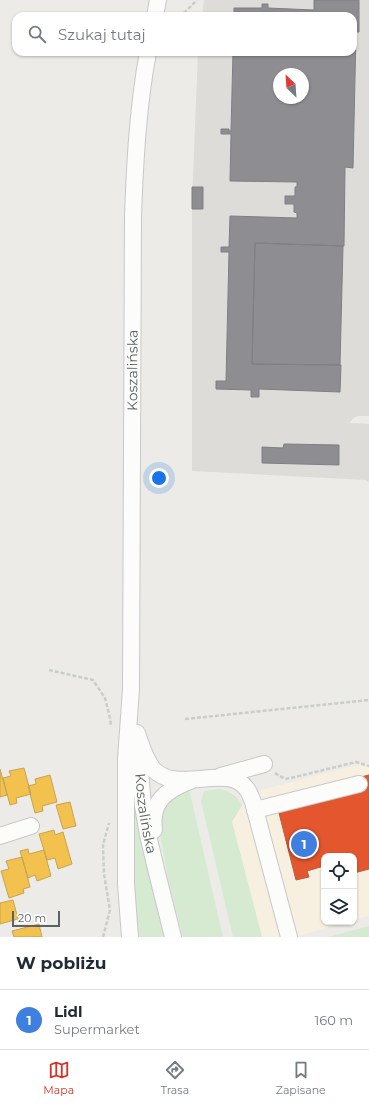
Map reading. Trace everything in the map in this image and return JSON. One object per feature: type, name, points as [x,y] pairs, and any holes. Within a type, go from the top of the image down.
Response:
[{"type":"street","points":[[156,12],[158,0]]},
{"type":"street","name":"Koszalińska","points":[[130,937],[126,884],[126,759],[131,689],[133,216],[139,116],[147,56]]},
{"type":"street","name":"Koszalińska","points":[[131,689],[137,733],[143,806],[172,937]]},
{"type":"street","points":[[137,733],[145,756],[158,773],[166,777],[176,779],[192,780],[229,778],[240,782],[247,788],[253,802],[289,937]]},
{"type":"street","points":[[213,778],[264,764]]},
{"type":"street","points":[[163,895],[152,820],[155,809],[161,798],[170,790],[192,780]]},
{"type":"street","points":[[255,810],[359,784]]},
{"type":"street","points":[[0,836],[31,826]]},
{"type":"path","points":[[185,12],[197,0]]},
{"type":"path","points":[[49,670],[93,680],[105,698],[112,732]]},
{"type":"path","points":[[185,719],[369,700]]},
{"type":"path","points":[[264,764],[285,779],[356,762],[369,766]]},
{"type":"path","points":[[104,937],[110,910],[104,874],[103,846],[110,819]]},
{"type":"shaded area","points":[[204,0],[369,0],[369,416],[358,416],[353,418],[350,423],[369,424],[369,482],[366,480],[192,471],[192,201],[198,56],[357,56],[357,12],[202,12]]},
{"type":"shaded area","points":[[369,763],[369,916],[357,919],[357,853],[321,853],[321,925],[336,925],[294,937],[262,937],[232,822],[250,793]]},
{"type":"green space","points":[[134,784],[147,861],[164,937],[138,937],[134,899],[131,828]]},
{"type":"green space","points":[[189,789],[223,937],[183,937],[168,879],[160,834],[162,809],[168,801]]},
{"type":"green space","points":[[219,789],[232,794],[242,805],[232,822],[262,937],[233,937],[201,801],[204,791]]},
{"type":"green space","points":[[369,926],[369,937],[328,937]]},
{"type":"building: Mieszkania","points":[[24,768],[31,794],[16,798],[17,803],[10,805],[3,778],[11,776],[9,771]]},
{"type":"building: Mieszkania","points":[[0,769],[7,795],[0,797]]},
{"type":"building: Mieszkania","points":[[50,775],[57,802],[42,806],[43,811],[35,813],[28,786],[36,784],[35,779]]},
{"type":"building: Mieszkania","points":[[70,802],[76,826],[63,829],[56,805]]},
{"type":"building: Mieszkania","points":[[54,830],[55,835],[63,832],[72,864],[58,869],[55,858],[47,860],[39,834]]},
{"type":"building: Mieszkania","points":[[28,849],[29,854],[44,850],[51,876],[37,881],[35,875],[28,878],[20,851]]},
{"type":"building: Mieszkania","points":[[22,857],[30,887],[23,889],[24,893],[9,898],[1,871],[9,869],[6,861]]},
{"type":"building: Mieszkania","points":[[13,900],[18,919],[0,924],[0,903]]},
{"type":"building: Mieszkania","points":[[39,924],[42,937],[14,937],[12,931]]},
{"type":"building: Handel","points":[[369,775],[369,869],[357,872],[357,853],[321,853],[321,867],[307,871],[309,877],[296,880],[279,813],[365,791],[361,777]]},
{"type":"building: Przemysł","points":[[314,0],[359,0],[359,32],[357,32],[357,12],[234,12],[234,8],[262,8],[262,4],[268,4],[268,8],[314,10]]},
{"type":"building: Przemysł","points":[[233,56],[355,56],[353,168],[345,167],[344,246],[255,243],[252,364],[341,365],[340,392],[259,389],[259,397],[251,397],[251,390],[216,389],[216,381],[226,381],[229,252],[221,252],[221,247],[229,247],[230,216],[297,218],[297,213],[294,212],[294,204],[285,204],[285,196],[295,196],[295,187],[297,187],[297,182],[230,181],[231,134],[221,134],[221,129],[229,129],[229,131],[231,131]]},
{"type":"building: Przemysł","points":[[192,187],[203,187],[203,209],[192,209]]},
{"type":"building: Przemysł","points":[[255,243],[343,246],[340,365],[252,364]]},
{"type":"building: Przemysł","points":[[284,444],[339,445],[339,465],[262,463],[262,447],[283,448]]},
{"type":"place","name":"Lidl","points":[[304,844]]}]
